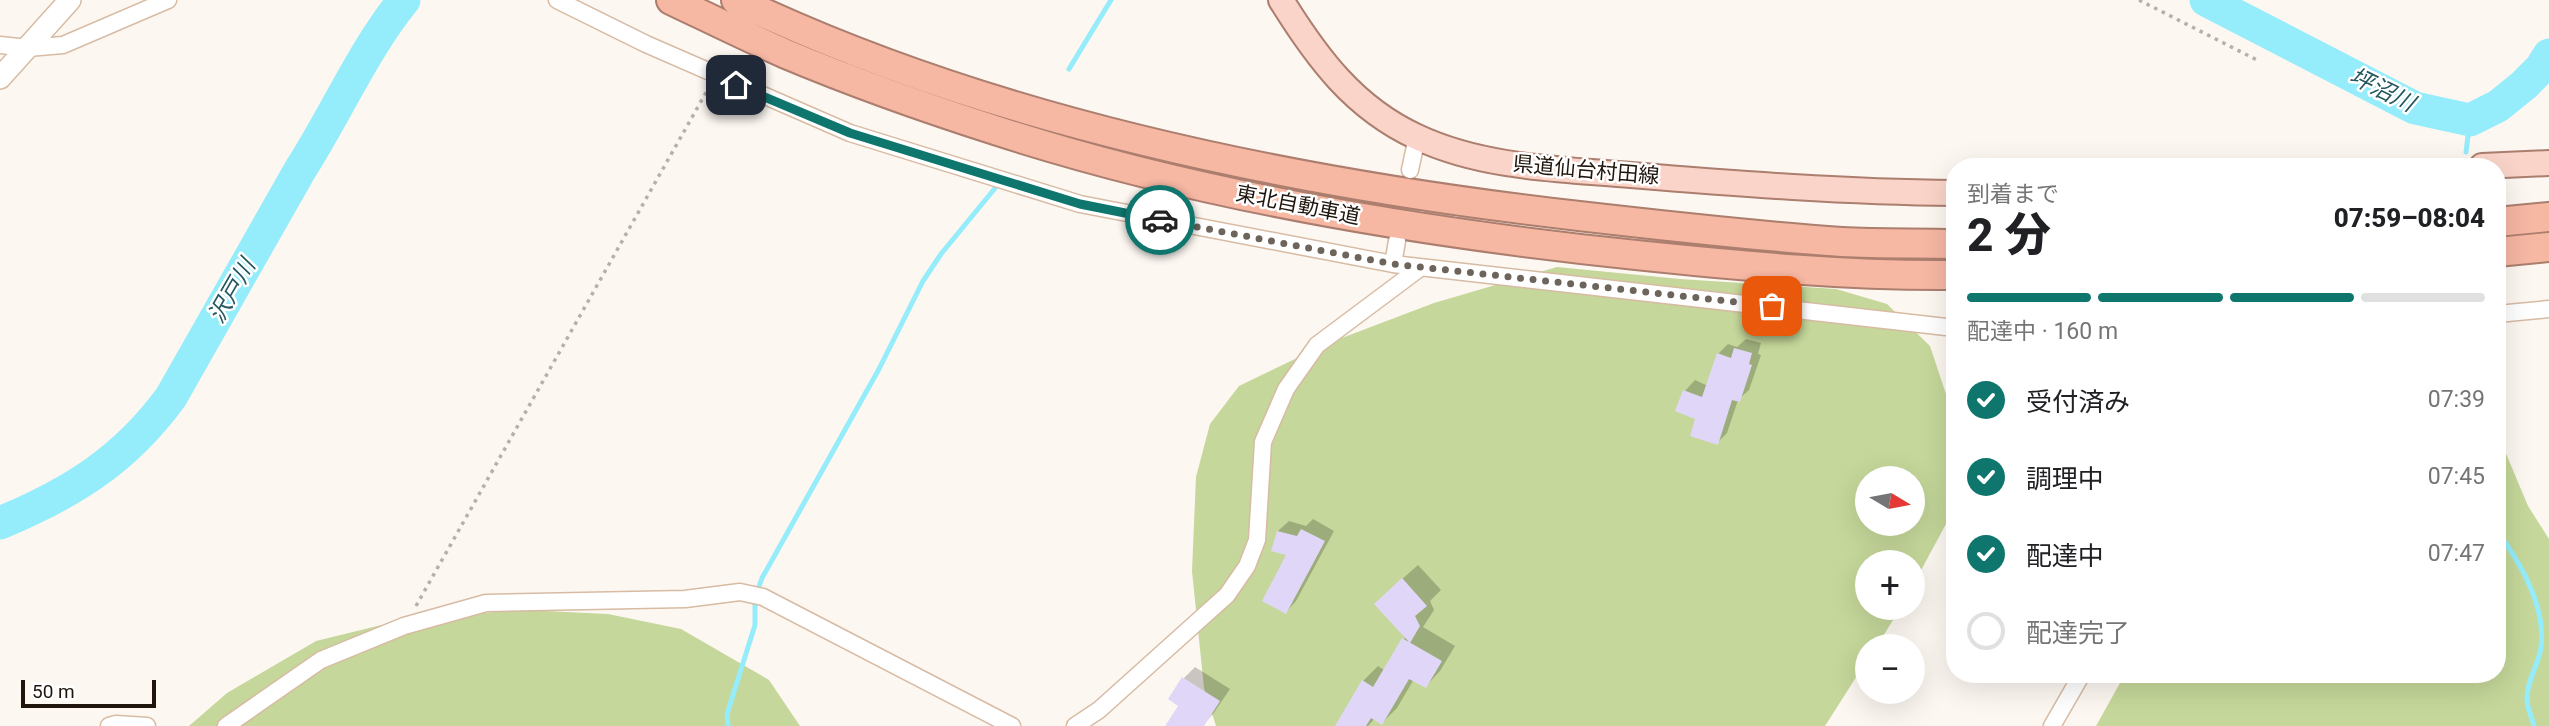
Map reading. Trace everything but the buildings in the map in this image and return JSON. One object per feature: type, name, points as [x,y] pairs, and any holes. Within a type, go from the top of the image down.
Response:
[{"type":"highway","name":"東北自動車道","points":[[671,0],[785,53],[892,95],[1012,136],[1194,185],[1392,222],[1585,250],[1828,272],[1946,275]]},
{"type":"highway","name":"東北自動車道","points":[[736,0],[871,57],[957,86],[1109,132],[1251,165],[1362,186],[1499,207],[1681,228],[1845,242],[1946,244]]},
{"type":"highway","points":[[2506,221],[2549,217]]},
{"type":"highway","points":[[2506,252],[2549,247]]},
{"type":"main road","points":[[0,78],[70,0]]},
{"type":"main road","name":"県道仙台村田線","points":[[1281,0],[1336,79],[1362,102],[1417,137],[1451,150],[1492,160],[1548,168],[1799,188],[1946,193]]},
{"type":"main road","points":[[2506,165],[2549,163]]},
{"type":"street","points":[[0,46],[28,48],[63,45],[168,0]]},
{"type":"street","points":[[557,0],[646,44],[850,133],[1080,204],[1420,268],[1564,282],[1946,327]]},
{"type":"street","points":[[1410,170],[1417,137]]},
{"type":"street","points":[[1393,264],[1397,241]]},
{"type":"street","points":[[1075,726],[1099,709],[1227,595],[1247,566],[1257,540],[1264,442],[1286,389],[1317,345],[1420,268]]},
{"type":"street","points":[[2506,313],[2549,309]]},
{"type":"street","points":[[226,726],[321,660],[404,626],[486,603],[757,595],[1012,726]]},
{"type":"street","points":[[2052,726],[2077,683]]},
{"type":"street","points":[[109,726],[147,726]]},
{"type":"path","points":[[2138,0],[2258,60]]},
{"type":"path","points":[[404,626],[716,75]]},
{"type":"green space","points":[[1557,267],[1680,279],[1836,289],[1887,304],[1930,346],[1946,394],[1946,524],[1925,563],[1925,550],[1855,550],[1855,620],[1893,620],[1884,634],[1855,634],[1855,679],[1825,726],[1216,726],[1204,688],[1192,571],[1196,477],[1210,424],[1239,386],[1326,344],[1434,303]]},
{"type":"green space","points":[[2506,453],[2528,506],[2549,539],[2549,726],[2096,726],[2120,683],[2506,683]]},
{"type":"green space","points":[[524,610],[608,614],[681,629],[769,680],[800,726],[189,726],[227,693],[316,641],[410,618]]},
{"type":"waterway","name":"沢戸川","points":[[0,523],[74,487],[116,457],[171,397],[362,62],[404,0]]},
{"type":"waterway","points":[[1069,69],[1111,0]]},
{"type":"waterway","name":"坪沼川","points":[[2206,0],[2415,108],[2470,120],[2498,106],[2524,85],[2541,68],[2549,55]]},
{"type":"waterway","points":[[2466,152],[2470,120]]},
{"type":"waterway","points":[[728,726],[727,714],[755,625],[755,598],[762,578],[879,369],[923,281],[941,254],[996,187]]},
{"type":"waterway","points":[[2506,545],[2530,586],[2539,616],[2541,647],[2527,693],[2534,726]]},
{"type":"way so far","points":[[1160,220],[1420,268],[1772,306]]},
{"type":"route","points":[[736,85],[850,133],[1080,204],[1160,220]]}]
